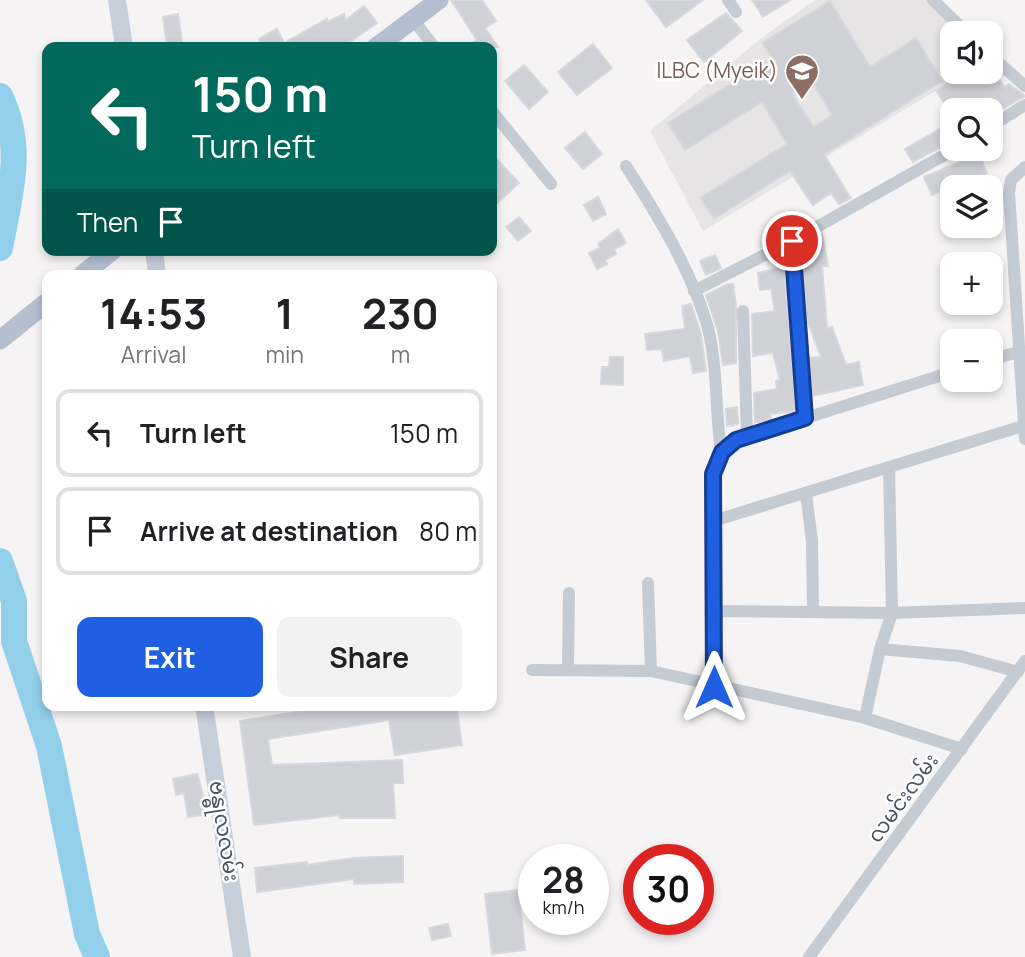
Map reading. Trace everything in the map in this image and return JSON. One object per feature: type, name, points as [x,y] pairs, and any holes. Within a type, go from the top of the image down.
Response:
[{"type":"main road","points":[[383,42],[439,0]]},
{"type":"main road","points":[[88,270],[106,256]]},
{"type":"main road","points":[[0,340],[42,306]]},
{"type":"street","points":[[117,0],[123,42]]},
{"type":"street","points":[[728,0],[736,12]]},
{"type":"street","points":[[933,0],[955,21]]},
{"type":"street","points":[[413,19],[430,42]]},
{"type":"street","points":[[1003,67],[1025,86]]},
{"type":"street","points":[[1003,119],[1025,106]]},
{"type":"street","points":[[497,117],[551,184]]},
{"type":"street","points":[[694,291],[792,241],[940,157]]},
{"type":"street","points":[[626,166],[657,215],[706,320],[714,362],[715,408],[722,452]]},
{"type":"street","points":[[713,522],[890,467],[1024,433],[1009,192],[1011,180],[1025,167]]},
{"type":"street","points":[[792,241],[805,418]]},
{"type":"street","points":[[743,310],[747,436]]},
{"type":"street","points":[[1003,356],[1018,352]]},
{"type":"street","points":[[714,687],[713,474],[722,452],[736,440],[747,436],[940,376]]},
{"type":"street","points":[[865,718],[880,649],[892,612],[890,467]]},
{"type":"street","points":[[806,493],[812,541],[813,612]]},
{"type":"street","points":[[648,583],[651,670]]},
{"type":"street","points":[[568,669],[569,593]]},
{"type":"street","points":[[713,611],[892,612],[1025,608]]},
{"type":"street","points":[[880,649],[960,656],[1021,666]]},
{"type":"street","name":"လမင်းလမ်း","points":[[810,957],[1021,666]]},
{"type":"street","points":[[532,670],[651,670],[714,687],[865,718],[962,749]]},
{"type":"street","name":"ဗန္ဓုလလမ်း","points":[[205,711],[242,957]]},
{"type":"shaded area","name":"ILBC (Myeik)","points":[[815,0],[932,0],[947,21],[940,21],[940,84],[947,84],[703,231],[650,131],[760,39]]},
{"type":"building","points":[[451,0],[482,0],[496,21],[485,28],[495,42],[474,42],[477,40]]},
{"type":"building","points":[[646,0],[703,0],[666,27]]},
{"type":"building","points":[[752,0],[790,0],[763,17]]},
{"type":"building","points":[[830,1],[870,67],[916,38],[940,78],[940,82],[824,155],[851,198],[839,204],[831,193],[813,205],[790,171],[714,219],[700,198],[787,144],[762,102],[685,150],[668,123],[772,58],[762,43]],"holes":[[[812,81],[832,115],[813,127],[792,93]]]},
{"type":"building","points":[[364,6],[377,23],[349,42],[286,42],[327,19],[327,22],[344,14],[346,20]]},
{"type":"building","points":[[726,13],[742,31],[704,62],[687,40]]},
{"type":"building","points":[[178,14],[182,42],[167,42],[163,17]]},
{"type":"building","points":[[277,29],[284,42],[260,42],[259,39]]},
{"type":"building","points":[[593,44],[612,68],[577,95],[558,72]]},
{"type":"building","points":[[524,65],[548,92],[529,109],[505,81]]},
{"type":"building","points":[[947,84],[1002,84],[1004,87],[1009,84],[1025,96],[1003,108],[1003,98],[941,98],[936,90]]},
{"type":"building","points":[[940,129],[940,147],[913,162],[905,149]]},
{"type":"building","points":[[585,132],[602,154],[583,169],[565,148]]},
{"type":"building","points":[[497,159],[519,183],[497,203]]},
{"type":"building","points":[[962,161],[982,161],[987,173],[940,175],[940,192],[932,195],[924,177]]},
{"type":"building","points":[[598,197],[606,214],[593,221],[584,205]]},
{"type":"building","points":[[519,217],[531,231],[518,241],[506,227]]},
{"type":"building","points":[[618,229],[626,243],[614,249],[616,254],[605,260],[607,264],[597,269],[589,253],[600,248],[598,244]]},
{"type":"building","points":[[822,234],[828,266],[822,266],[827,328],[832,327],[846,365],[859,362],[863,385],[812,396],[809,358],[821,357],[806,317],[801,246]]},
{"type":"building","points":[[715,255],[721,268],[706,275],[700,261]]},
{"type":"building","points":[[784,267],[796,411],[770,414],[771,420],[755,422],[754,393],[777,389],[776,381],[780,380],[773,353],[753,356],[752,314],[775,311],[771,289],[760,290],[758,273]]},
{"type":"building","points":[[733,284],[736,306],[736,363],[723,365],[718,331],[706,295]]},
{"type":"building","points":[[691,304],[701,335],[706,371],[693,373],[690,356],[664,361],[662,349],[647,350],[645,334],[685,329],[682,306]]},
{"type":"building","points":[[610,357],[623,357],[623,385],[601,384],[602,367],[609,367]]},
{"type":"building","points":[[737,407],[738,424],[727,426],[726,409]]},
{"type":"building","points":[[304,711],[457,711],[462,745],[395,755],[389,720],[268,739],[272,765],[402,760],[403,783],[393,783],[395,818],[340,818],[339,815],[254,825],[240,721]]},
{"type":"building","points":[[197,774],[209,814],[188,817],[184,793],[176,795],[173,779]]},
{"type":"building","points":[[403,856],[403,882],[354,884],[354,879],[257,892],[255,868]]},
{"type":"building","points":[[518,890],[518,935],[523,935],[525,950],[492,954],[485,894]]},
{"type":"building","points":[[448,924],[451,936],[432,940],[429,928]]},
{"type":"waterway","points":[[0,96],[8,115],[14,153],[11,190],[0,248]]},
{"type":"waterway","points":[[0,561],[14,601],[14,641],[49,746],[87,934],[97,957]]},
{"type":"place","name":"ILBC (Myeik)","points":[[802,101]]},
{"type":"route","points":[[714,687],[713,474],[722,452],[736,440],[805,418],[799,369],[792,241]]}]
